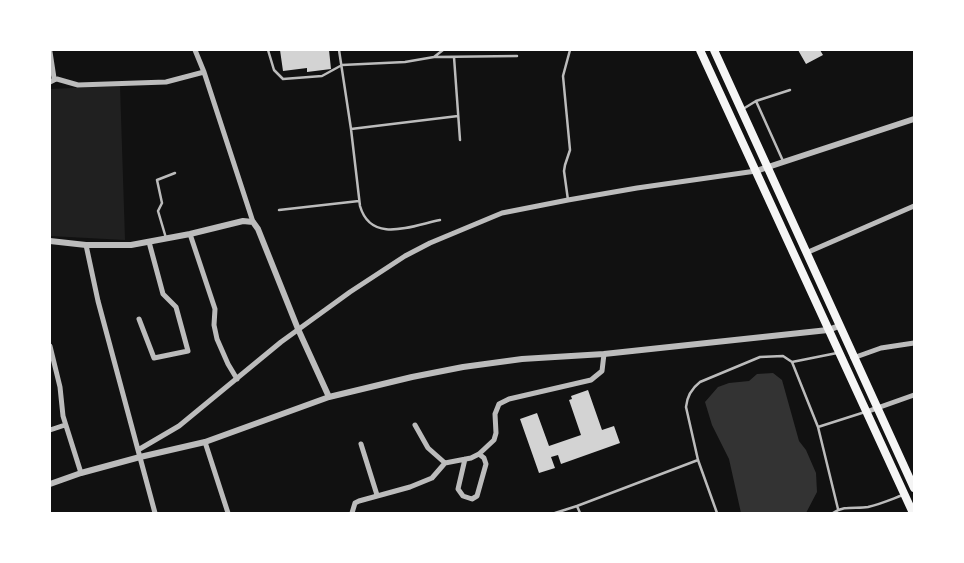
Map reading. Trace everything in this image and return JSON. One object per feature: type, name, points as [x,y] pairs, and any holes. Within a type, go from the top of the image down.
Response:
[{"type":"main road","points":[[700,50],[913,513]]},
{"type":"main road","points":[[714,50],[914,488]]},
{"type":"street","points":[[195,50],[253,222],[258,229],[298,329],[329,397]]},
{"type":"street","points":[[50,52],[52,81],[57,79],[78,85],[166,82],[204,72]]},
{"type":"street","points":[[138,450],[179,426],[281,342],[350,292],[405,256],[430,243],[502,213],[636,188],[756,172],[914,119]]},
{"type":"street","points":[[806,253],[914,206]]},
{"type":"street","points":[[50,241],[86,245],[131,245],[190,234],[238,222],[253,222]]},
{"type":"street","points":[[190,234],[215,309],[214,324],[217,339],[228,364],[238,379]]},
{"type":"street","points":[[139,318],[154,358],[188,351],[176,307],[163,294],[149,242]]},
{"type":"street","points":[[86,245],[98,300],[155,513]]},
{"type":"street","points":[[50,484],[81,473],[140,457],[205,442],[329,397],[412,377],[462,367],[522,359],[604,354],[828,330],[839,326]]},
{"type":"street","points":[[854,358],[881,348],[914,343]]},
{"type":"street","points":[[50,346],[60,387],[65,425],[81,473]]},
{"type":"street","points":[[352,513],[355,503],[404,489],[430,478],[445,463],[479,454],[494,440],[496,432],[495,414],[500,404],[509,399],[591,380],[602,371],[604,354]]},
{"type":"street","points":[[866,412],[914,395]]},
{"type":"street","points":[[50,430],[65,425]]},
{"type":"street","points":[[415,425],[422,441],[445,463]]},
{"type":"street","points":[[205,442],[228,513]]},
{"type":"street","points":[[361,444],[377,496]]},
{"type":"street","points":[[465,459],[458,489],[463,496],[472,499],[477,496],[486,464],[484,458],[479,454]]},
{"type":"lane","points":[[268,50],[274,70],[283,79],[322,76],[342,65],[405,62],[434,57],[517,56]]},
{"type":"lane","points":[[339,50],[351,129],[359,201],[366,221],[376,228],[392,230],[440,220]]},
{"type":"lane","points":[[434,57],[443,50]]},
{"type":"lane","points":[[568,200],[564,171],[570,150],[563,76],[570,50]]},
{"type":"lane","points":[[454,57],[460,140]]},
{"type":"lane","points":[[741,110],[756,101],[790,90]]},
{"type":"lane","points":[[756,101],[784,162]]},
{"type":"lane","points":[[351,129],[458,116]]},
{"type":"lane","points":[[166,238],[159,213],[162,202],[157,180],[175,172]]},
{"type":"lane","points":[[279,210],[359,201]]},
{"type":"lane","points":[[792,362],[839,352]]},
{"type":"lane","points":[[717,513],[698,460],[686,408],[687,398],[692,388],[700,382],[760,357],[782,356],[792,362],[818,427],[838,509]]},
{"type":"lane","points":[[818,427],[866,412]]},
{"type":"lane","points":[[555,513],[698,460]]},
{"type":"lane","points":[[833,513],[838,509],[865,507],[905,494]]},
{"type":"lane","points":[[577,506],[580,513]]},
{"type":"shaded area","points":[[120,86],[125,240],[50,236],[50,89]]},
{"type":"shaded area","points":[[773,373],[782,380],[799,441],[806,450],[816,473],[817,492],[806,513],[741,513],[729,459],[712,425],[705,402],[718,387],[729,383],[749,381],[757,374]]},
{"type":"building","points":[[280,50],[329,50],[331,69],[307,72],[307,68],[283,71]]},
{"type":"building","points":[[798,50],[820,50],[823,55],[806,64]]},
{"type":"building","points":[[588,390],[602,430],[614,426],[620,443],[561,464],[558,455],[551,457],[555,468],[539,473],[520,419],[537,413],[549,446],[581,435],[569,400],[572,399],[571,396]]}]
